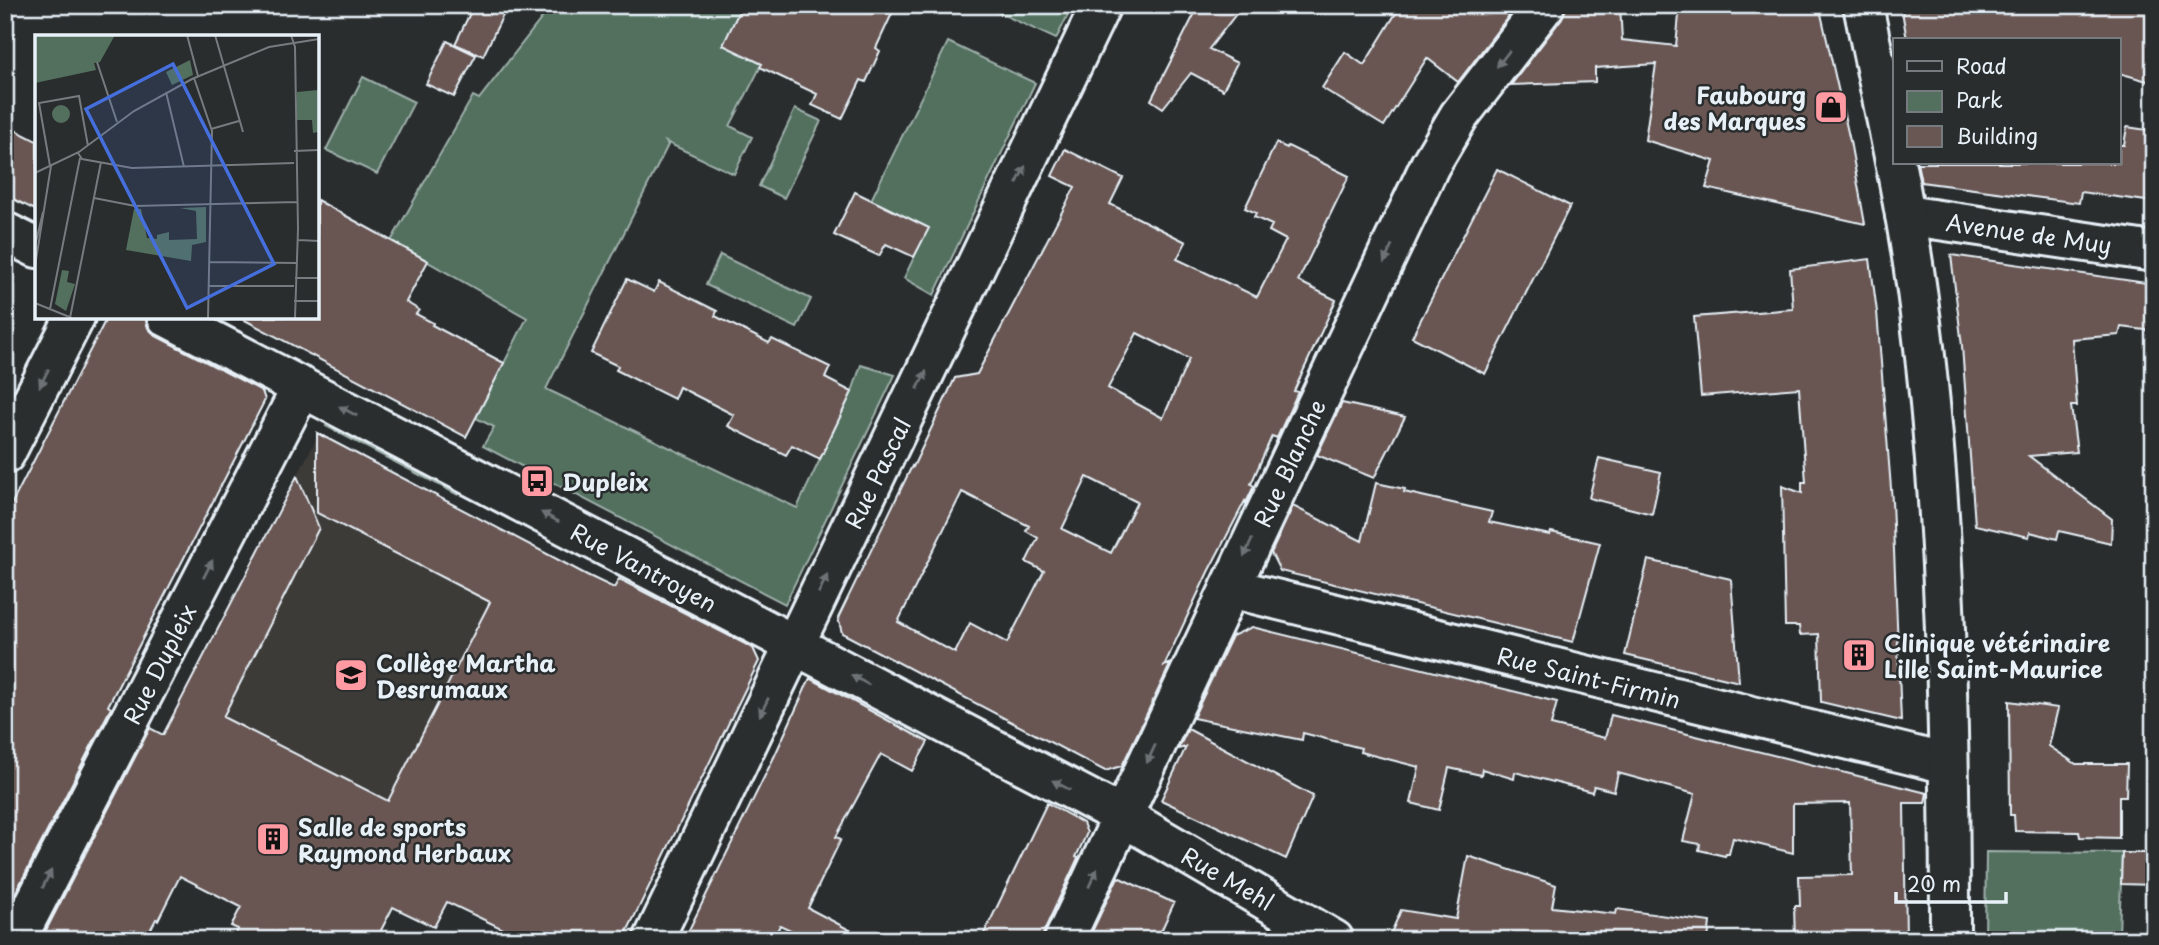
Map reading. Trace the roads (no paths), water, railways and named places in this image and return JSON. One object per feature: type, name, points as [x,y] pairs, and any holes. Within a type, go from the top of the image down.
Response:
[{"type":"street","name":"Rue Pascal","points":[[653,940],[1101,5]]},
{"type":"street","name":"Rue Blanche","points":[[1064,940],[1444,139],[1545,5]]},
{"type":"street","points":[[1863,5],[1893,155]]},
{"type":"street","points":[[1895,164],[1917,292],[1934,435],[1948,764],[1950,940]]},
{"type":"street","name":"Avenue de Muy","points":[[1905,215],[2154,252]]},
{"type":"street","points":[[5,232],[35,247]]},
{"type":"street","points":[[5,454],[74,318]]},
{"type":"street","name":"Rue Vantroyen","points":[[169,318],[1122,816]]},
{"type":"street","name":"Rue Dupleix","points":[[16,940],[302,387]]},
{"type":"street","name":"Rue Saint-Firmin","points":[[1230,588],[1948,764]]},
{"type":"street","name":"Rue Mehl","points":[[1122,816],[1334,940]]},
{"type":"place","name":"Faubourg des Marques","points":[[1831,107]]},
{"type":"place","name":"Dupleix","points":[[537,481]]},
{"type":"place","name":"Clinique vétérinaire Lille Saint-Maurice","points":[[1859,655]]},
{"type":"place","name":"Collège Martha Desrumaux","points":[[351,675]]},
{"type":"place","name":"Salle de sports Raymond Herbaux","points":[[273,839]]}]
